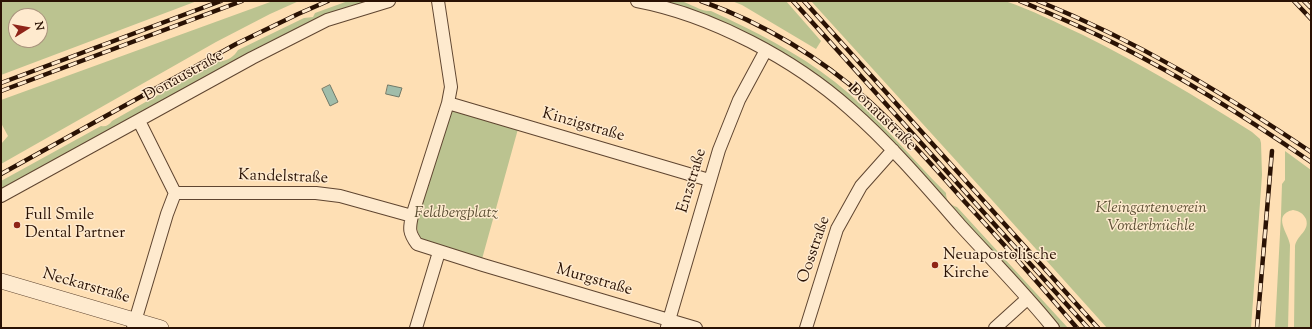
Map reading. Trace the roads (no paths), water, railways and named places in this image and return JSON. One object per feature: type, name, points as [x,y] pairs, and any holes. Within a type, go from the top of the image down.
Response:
[{"type":"street","name":"Donaustraße","points":[[1,196],[252,58],[317,25],[342,15],[389,1]]},
{"type":"street","points":[[416,328],[439,252],[417,244],[411,236],[410,226],[448,103],[451,87],[438,1]]},
{"type":"street","name":"Donaustraße","points":[[637,1],[649,3],[717,26],[766,50],[826,89],[852,110],[893,150],[1053,328]]},
{"type":"street","name":"Enzstraße","points":[[668,324],[718,150],[733,114],[766,50]]},
{"type":"street","name":"Kinzigstraße","points":[[448,103],[709,180]]},
{"type":"street","points":[[134,324],[167,214],[175,193],[139,121]]},
{"type":"street","name":"Oosstraße","points":[[806,328],[840,222],[860,186],[893,150]]},
{"type":"street","name":"Kandelstraße","points":[[175,193],[316,193],[340,196],[412,216]]},
{"type":"street","name":"Murgstraße","points":[[439,252],[668,324],[696,328]]},
{"type":"street","name":"Neckarstraße","points":[[1,281],[134,324],[161,328]]},
{"type":"street","points":[[995,328],[1027,299]]},
{"type":"railway","points":[[1,83],[221,1]]},
{"type":"railway","points":[[1,91],[242,1]]},
{"type":"railway","points":[[1,174],[236,44],[328,1]]},
{"type":"railway","points":[[701,1],[746,19],[790,43],[811,56],[851,85],[894,125],[930,163],[1077,328]]},
{"type":"railway","points":[[793,1],[1088,328]]},
{"type":"railway","points":[[804,1],[1098,328]]},
{"type":"railway","points":[[1020,1],[1108,40],[1145,59],[1241,116],[1311,162]]},
{"type":"railway","points":[[1038,1],[1074,16],[1179,69],[1246,109],[1311,152]]},
{"type":"railway","points":[[1294,1],[1311,19]]},
{"type":"railway","points":[[1304,1],[1311,8]]},
{"type":"railway","points":[[1257,328],[1272,151]]},
{"type":"place","name":"Full Smile Dental Partner","points":[[17,225]]},
{"type":"place","name":"Neuapostolische Kirche","points":[[935,265]]},
{"type":"park label","name":"Feldbergplatz","points":[[456,214]]},
{"type":"park label","name":"Kleingartenverein Vorderbrüchle","points":[[1151,218]]}]
